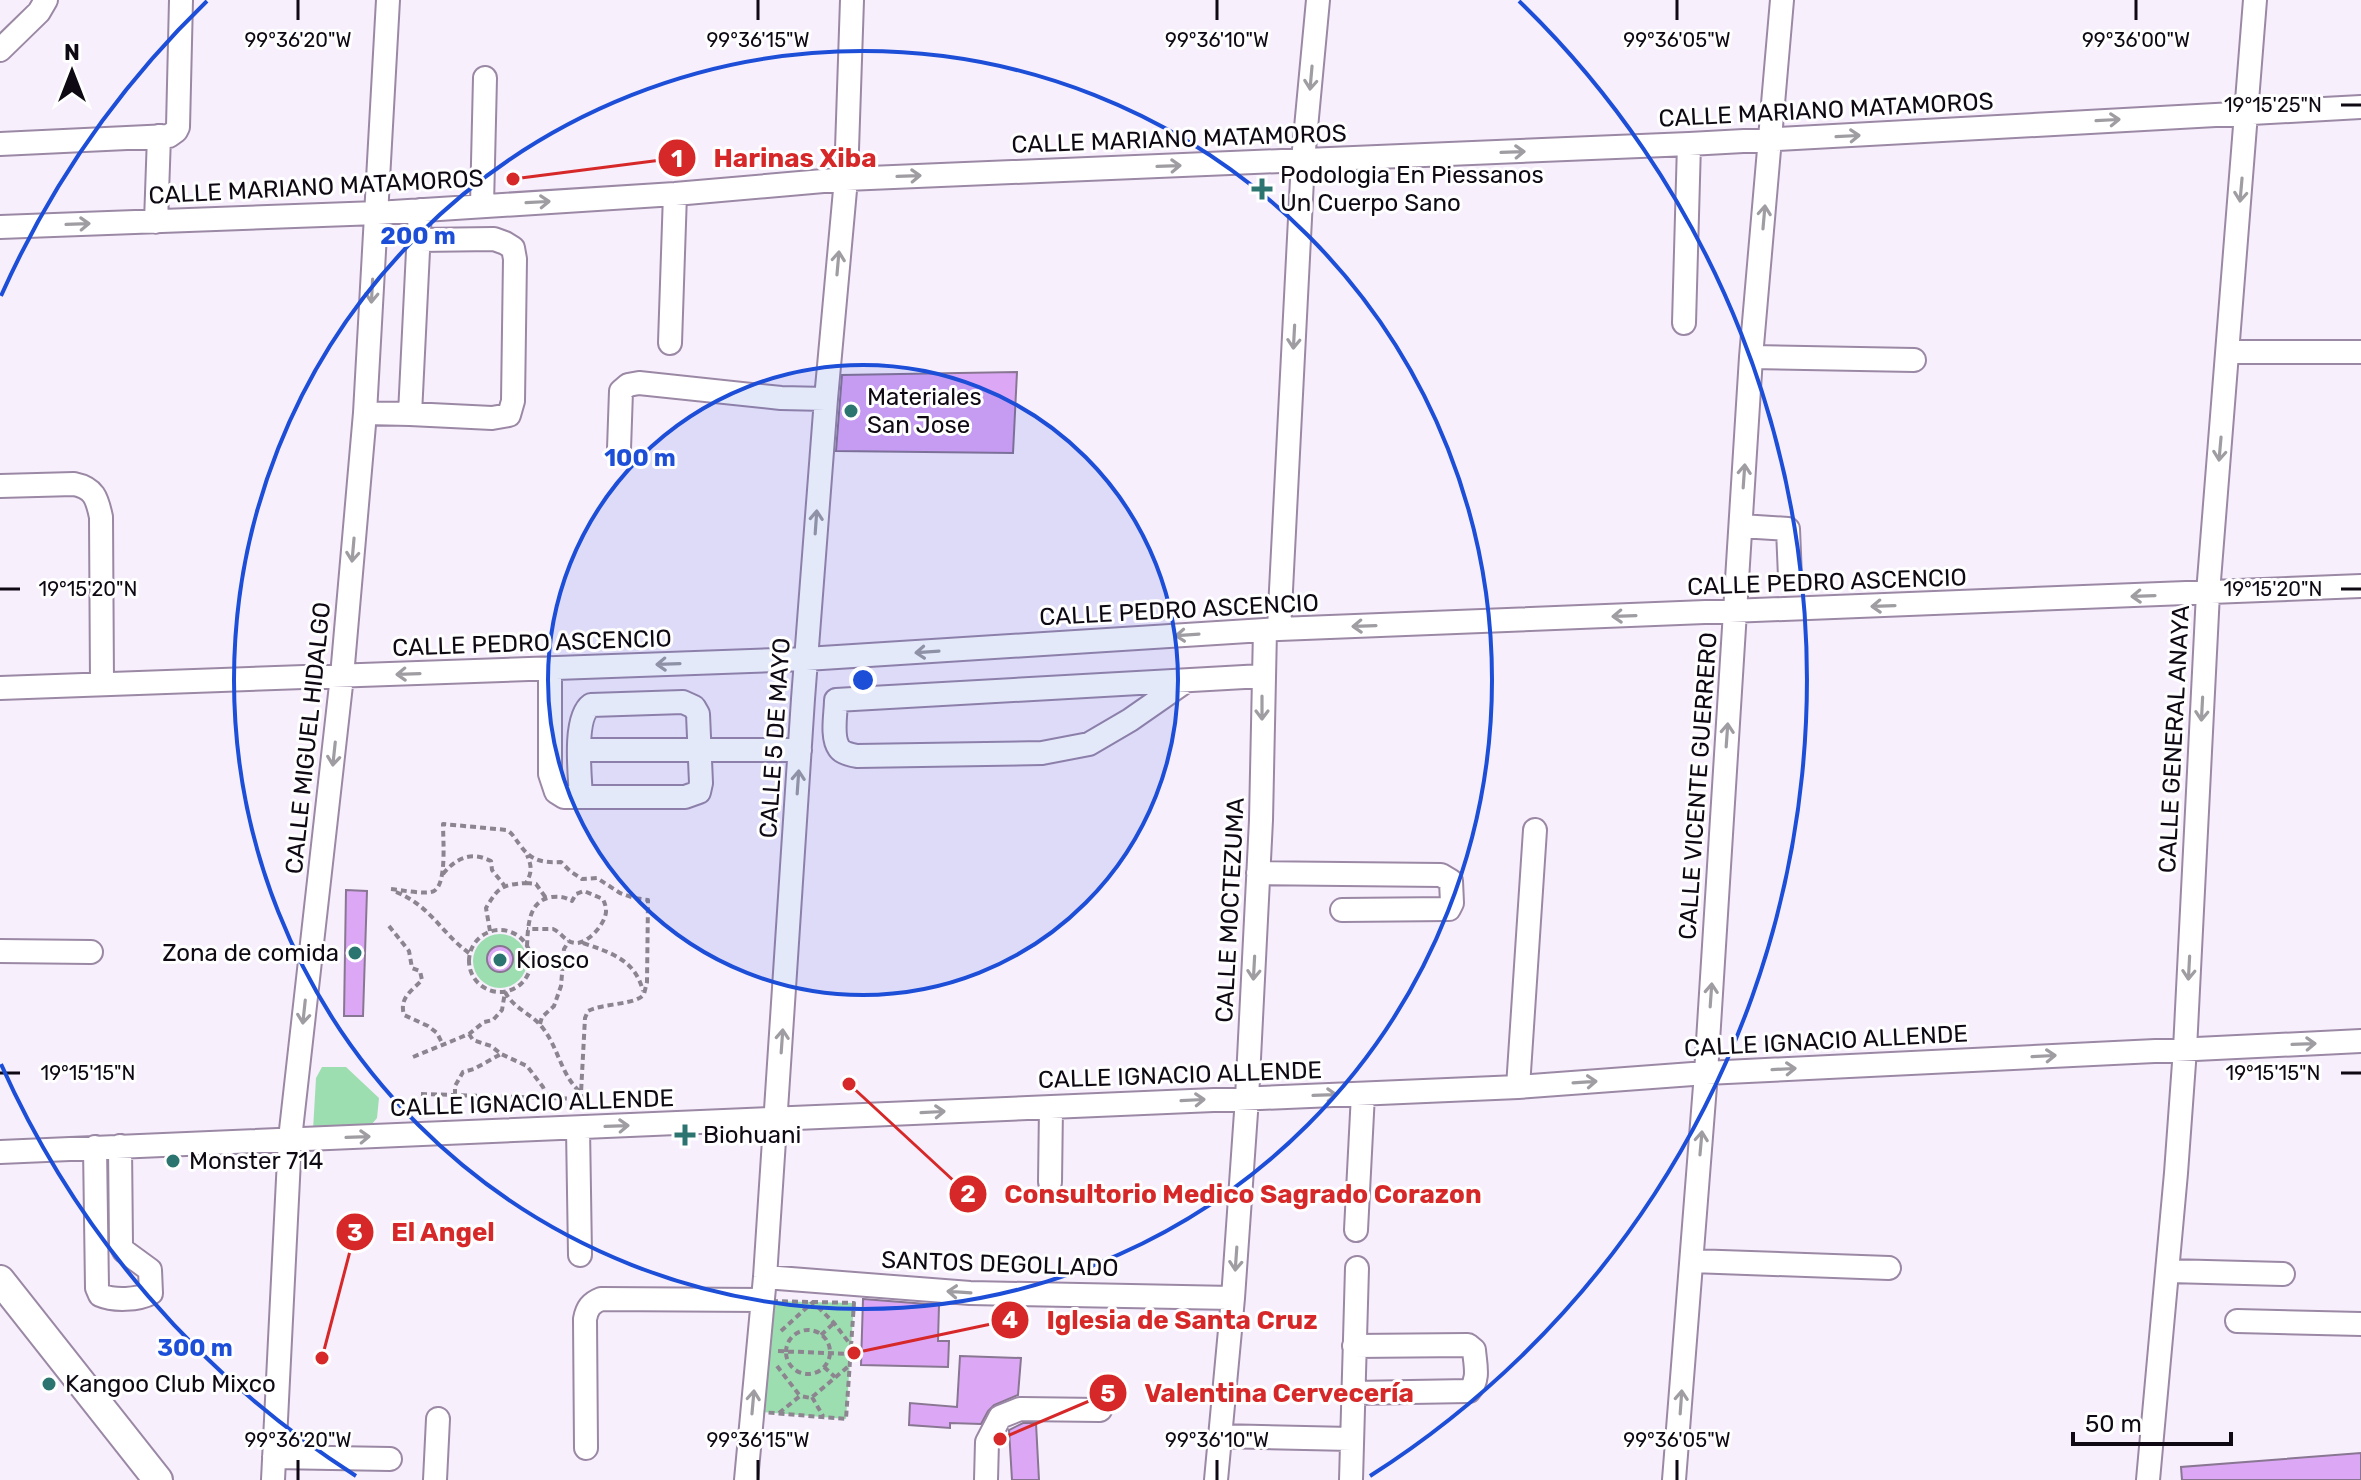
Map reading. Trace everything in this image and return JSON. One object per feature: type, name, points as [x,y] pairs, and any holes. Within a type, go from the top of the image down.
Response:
[{"type":"main road","points":[[0,1280],[158,1480]]},
{"type":"street","points":[[0,50],[39,12],[46,0]]},
{"type":"street","points":[[0,144],[168,134],[178,127],[181,0]]},
{"type":"street","name":"CALLE MIGUEL HIDALGO","points":[[274,1469],[290,1139],[342,676],[365,413],[388,0]]},
{"type":"street","name":"CALLE 5 DE MAYO","points":[[746,1480],[765,1277],[803,699],[846,179],[852,0]]},
{"type":"street","name":"CALLE MOCTEZUMA","points":[[1216,1480],[1247,1098],[1261,820],[1262,676],[1272,629],[1303,160],[1318,0]]},
{"type":"street","name":"CALLE VICENTE GUERRERO","points":[[1674,1480],[1706,1073],[1751,357],[1782,0]]},
{"type":"street","name":"CALLE GENERAL ANAYA","points":[[2148,1480],[2169,1271],[2185,1049],[2208,593],[2255,0]]},
{"type":"street","points":[[482,205],[485,78]]},
{"type":"street","name":"CALLE MARIANO MATAMOROS","points":[[0,227],[377,213],[675,194],[846,179],[1689,144],[2361,107]]},
{"type":"street","points":[[156,222],[168,134]]},
{"type":"street","points":[[1684,323],[1689,144]]},
{"type":"street","points":[[670,343],[675,194]]},
{"type":"street","points":[[410,414],[420,210]]},
{"type":"street","points":[[365,413],[509,415],[513,401],[513,248],[494,239],[419,240]]},
{"type":"street","points":[[2228,352],[2361,352]]},
{"type":"street","points":[[1751,357],[1914,360]]},
{"type":"street","points":[[619,449],[621,391],[628,385],[639,383],[781,398],[826,399]]},
{"type":"street","points":[[0,486],[74,484],[85,486],[94,493],[101,517],[102,684]]},
{"type":"street","points":[[1741,526],[1788,529],[1790,577]]},
{"type":"street","name":"CALLE PEDRO ASCENCIO","points":[[0,688],[806,659],[1272,629],[2361,586]]},
{"type":"street","points":[[550,668],[550,774],[556,792],[564,797],[581,797],[685,797],[699,792],[698,714],[694,707],[683,702],[591,705],[585,709],[581,719],[579,750],[581,797]]},
{"type":"street","points":[[803,699],[836,700],[1262,676]]},
{"type":"street","points":[[836,700],[836,737],[839,748],[847,754],[1042,753],[1089,744],[1186,681]]},
{"type":"street","points":[[579,750],[800,750]]},
{"type":"street","points":[[1518,1087],[1535,830]]},
{"type":"street","points":[[1258,873],[1441,875],[1451,881],[1452,903],[1449,909],[1342,910]]},
{"type":"street","points":[[0,951],[91,952]]},
{"type":"street","name":"CALLE IGNACIO ALLENDE","points":[[0,1152],[1247,1098],[1362,1103],[1706,1073],[2361,1041]]},
{"type":"street","points":[[1356,1230],[1362,1103]]},
{"type":"street","points":[[1050,1182],[1051,1107]]},
{"type":"street","points":[[578,1128],[580,1255]]},
{"type":"street","points":[[95,1147],[97,1288],[100,1295],[108,1298],[137,1298],[151,1293],[152,1281],[150,1270],[124,1251],[121,1245],[120,1146]]},
{"type":"street","points":[[1692,1261],[1889,1268]]},
{"type":"street","points":[[1351,1480],[1357,1268]]},
{"type":"street","points":[[2169,1271],[2283,1274]]},
{"type":"street","name":"SANTOS DEGOLLADO","points":[[765,1277],[970,1293],[1233,1298]]},
{"type":"street","points":[[586,1448],[585,1319],[593,1302],[601,1299],[762,1300]]},
{"type":"street","points":[[2237,1321],[2361,1324]]},
{"type":"street","points":[[1353,1393],[1469,1391],[1476,1377],[1474,1350],[1468,1345],[1354,1346]]},
{"type":"street","points":[[986,1480],[987,1442],[1000,1417],[1020,1409],[1100,1410]]},
{"type":"street","points":[[435,1480],[438,1419]]},
{"type":"street","points":[[1219,1436],[1351,1439]]},
{"type":"street","points":[[274,1469],[390,1459]]},
{"type":"path","points":[[469,953],[417,900],[391,889],[432,893],[438,889],[443,874],[443,824],[512,833],[531,864],[526,883]]},
{"type":"path","points":[[525,852],[535,860],[561,862],[582,879],[597,878],[620,893],[648,900],[647,982],[644,994],[636,1002],[610,1004],[588,1011],[585,1018],[582,1098]]},
{"type":"path","points":[[443,874],[455,860],[487,858],[504,885]]},
{"type":"path","points":[[490,931],[486,908],[496,891],[504,885],[536,884],[546,898]]},
{"type":"path","points":[[527,946],[527,929],[537,904],[546,898],[567,897],[572,901],[576,894],[584,891],[603,899],[607,909],[605,918],[590,939],[583,943]]},
{"type":"path","points":[[389,926],[409,951],[412,968],[420,971],[422,980],[409,989],[401,1006],[404,1015],[428,1026],[437,1033],[443,1045]]},
{"type":"path","points":[[527,929],[553,929],[569,941],[583,943],[630,964],[639,975],[644,994]]},
{"type":"path","points":[[490,931],[512,932],[527,946],[531,955],[528,975],[514,989],[505,992],[495,992],[477,983],[468,964],[473,944],[490,931]]},
{"type":"path","points":[[540,1024],[542,1017],[554,1006],[561,986],[564,949],[569,941]]},
{"type":"path","points":[[505,992],[518,1009],[540,1024],[567,1078],[582,1098]]},
{"type":"path","points":[[413,1057],[469,1034],[484,1022],[493,1020],[502,1010],[505,992]]},
{"type":"path","points":[[469,1034],[473,1040],[491,1046],[527,1066],[543,1087],[547,1098]]},
{"type":"path","points":[[455,1095],[455,1086],[463,1072],[501,1054]]},
{"type":"path","points":[[421,1094],[582,1098]]},
{"type":"path","points":[[772,1301],[813,1302],[854,1303],[846,1419],[761,1412],[772,1301]]},
{"type":"path","points":[[767,1349],[789,1323],[813,1302]]},
{"type":"path","points":[[813,1302],[851,1346]]},
{"type":"path","points":[[789,1323],[796,1333]]},
{"type":"path","points":[[821,1335],[834,1323]]},
{"type":"path","points":[[810,1331],[821,1335],[828,1343],[830,1353],[824,1367],[814,1373],[798,1371],[789,1363],[788,1344],[796,1333],[810,1331]]},
{"type":"path","points":[[767,1349],[851,1354]]},
{"type":"path","points":[[767,1349],[800,1396],[807,1399],[850,1365]]},
{"type":"path","points":[[824,1367],[835,1377]]},
{"type":"path","points":[[788,1379],[798,1371]]},
{"type":"path","points":[[778,1414],[800,1396]]},
{"type":"path","points":[[812,1397],[824,1417]]},
{"type":"green space","points":[[500,934],[519,942],[527,961],[519,980],[500,988],[481,980],[473,961],[481,942]]},
{"type":"green space","points":[[322,1067],[346,1067],[379,1098],[377,1118],[368,1129],[313,1130],[316,1078]]},
{"type":"green space","points":[[772,1301],[854,1303],[846,1419],[761,1412]]},
{"type":"building","points":[[1017,372],[1013,453],[836,451],[842,375]]},
{"type":"building","name":"Zona de comida","points":[[346,890],[367,891],[363,1016],[344,1016]]},
{"type":"building","points":[[500,946],[509,950],[513,959],[509,968],[500,972],[491,968],[487,959],[491,950]]},
{"type":"building","points":[[863,1299],[939,1305],[938,1341],[949,1341],[948,1367],[861,1365]]},
{"type":"building","points":[[960,1356],[1021,1358],[1018,1395],[994,1405],[981,1424],[950,1423],[950,1428],[909,1425],[910,1403],[957,1407]]},
{"type":"building","points":[[1023,1423],[1036,1423],[1039,1480],[1012,1480],[1009,1430]]},
{"type":"building","points":[[2361,1453],[2361,1480],[2182,1480],[2181,1467]]},
{"type":"place","name":"Harinas Xiba","points":[[513,179]]},
{"type":"place","name":"Podologia En Piessanos Un Cuerpo Sano","points":[[1262,189]]},
{"type":"place","name":"Materiales San Jose","points":[[851,411]]},
{"type":"place","name":"Zona de comida","points":[[355,953]]},
{"type":"place","name":"Kiosco","points":[[500,960]]},
{"type":"place","name":"Consultorio Medico Sagrado Corazon","points":[[849,1084]]},
{"type":"place","name":"Biohuani","points":[[685,1135]]},
{"type":"place","name":"Monster 714","points":[[173,1161]]},
{"type":"place","name":"Iglesia de Santa Cruz","points":[[854,1353]]},
{"type":"place","name":"El Angel","points":[[322,1358]]},
{"type":"place","name":"Kangoo Club Mixco","points":[[49,1384]]},
{"type":"place","name":"Valentina Cervecería","points":[[1000,1439]]}]
